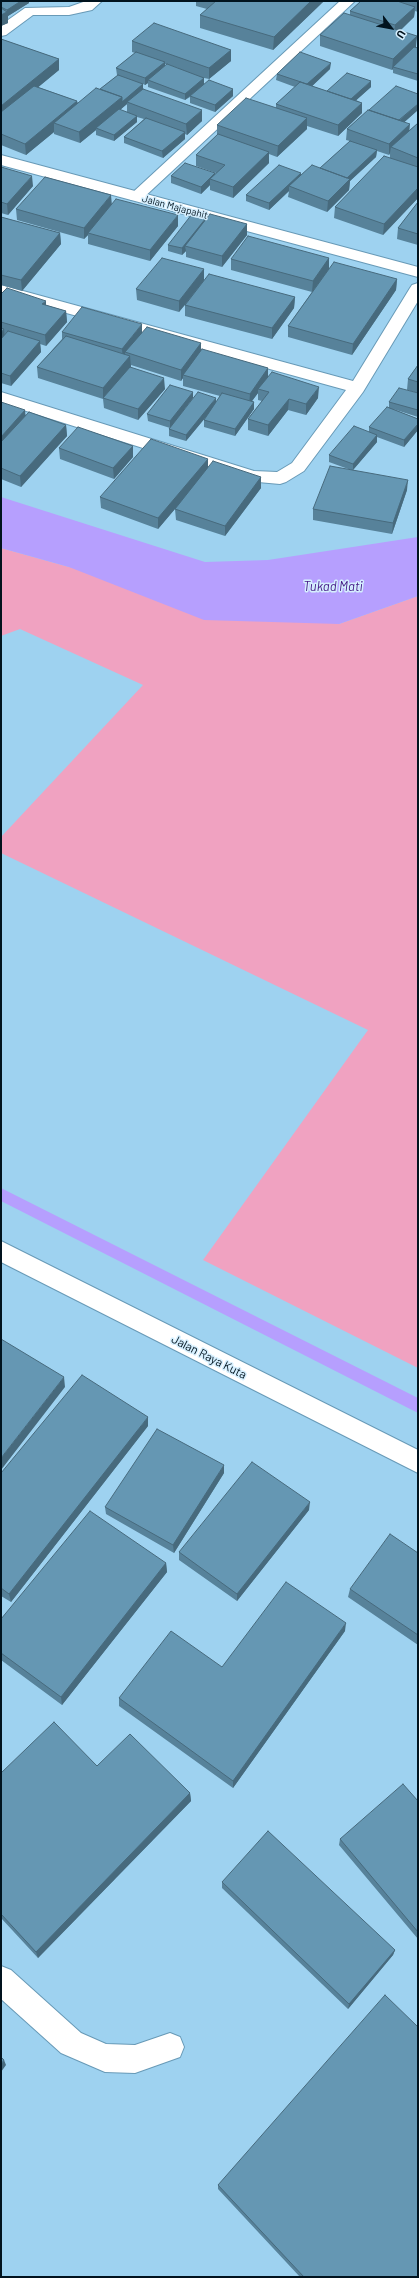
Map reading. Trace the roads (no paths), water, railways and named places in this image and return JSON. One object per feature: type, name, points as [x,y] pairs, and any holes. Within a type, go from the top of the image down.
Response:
[{"type":"street","points":[[1,32],[30,11],[69,11],[87,7],[95,1]]},
{"type":"street","points":[[136,197],[348,1]]},
{"type":"street","name":"Jalan Majapahit","points":[[1,160],[418,272]]},
{"type":"street","points":[[1,397],[253,477],[266,479],[280,478],[298,467],[357,388],[418,288]]},
{"type":"street","points":[[1,290],[357,388]]},
{"type":"street","name":"Jalan Raya Kuta","points":[[1,1251],[418,1462]]},
{"type":"street","points":[[1,1980],[71,2043],[105,2058],[135,2059],[170,2047]]},
{"type":"water","name":"Tukad Mati","points":[[1,497],[205,562],[268,560],[418,537],[418,596],[339,624],[204,620],[69,567],[1,548]]},
{"type":"waterway","points":[[1,1194],[418,1406]]}]
